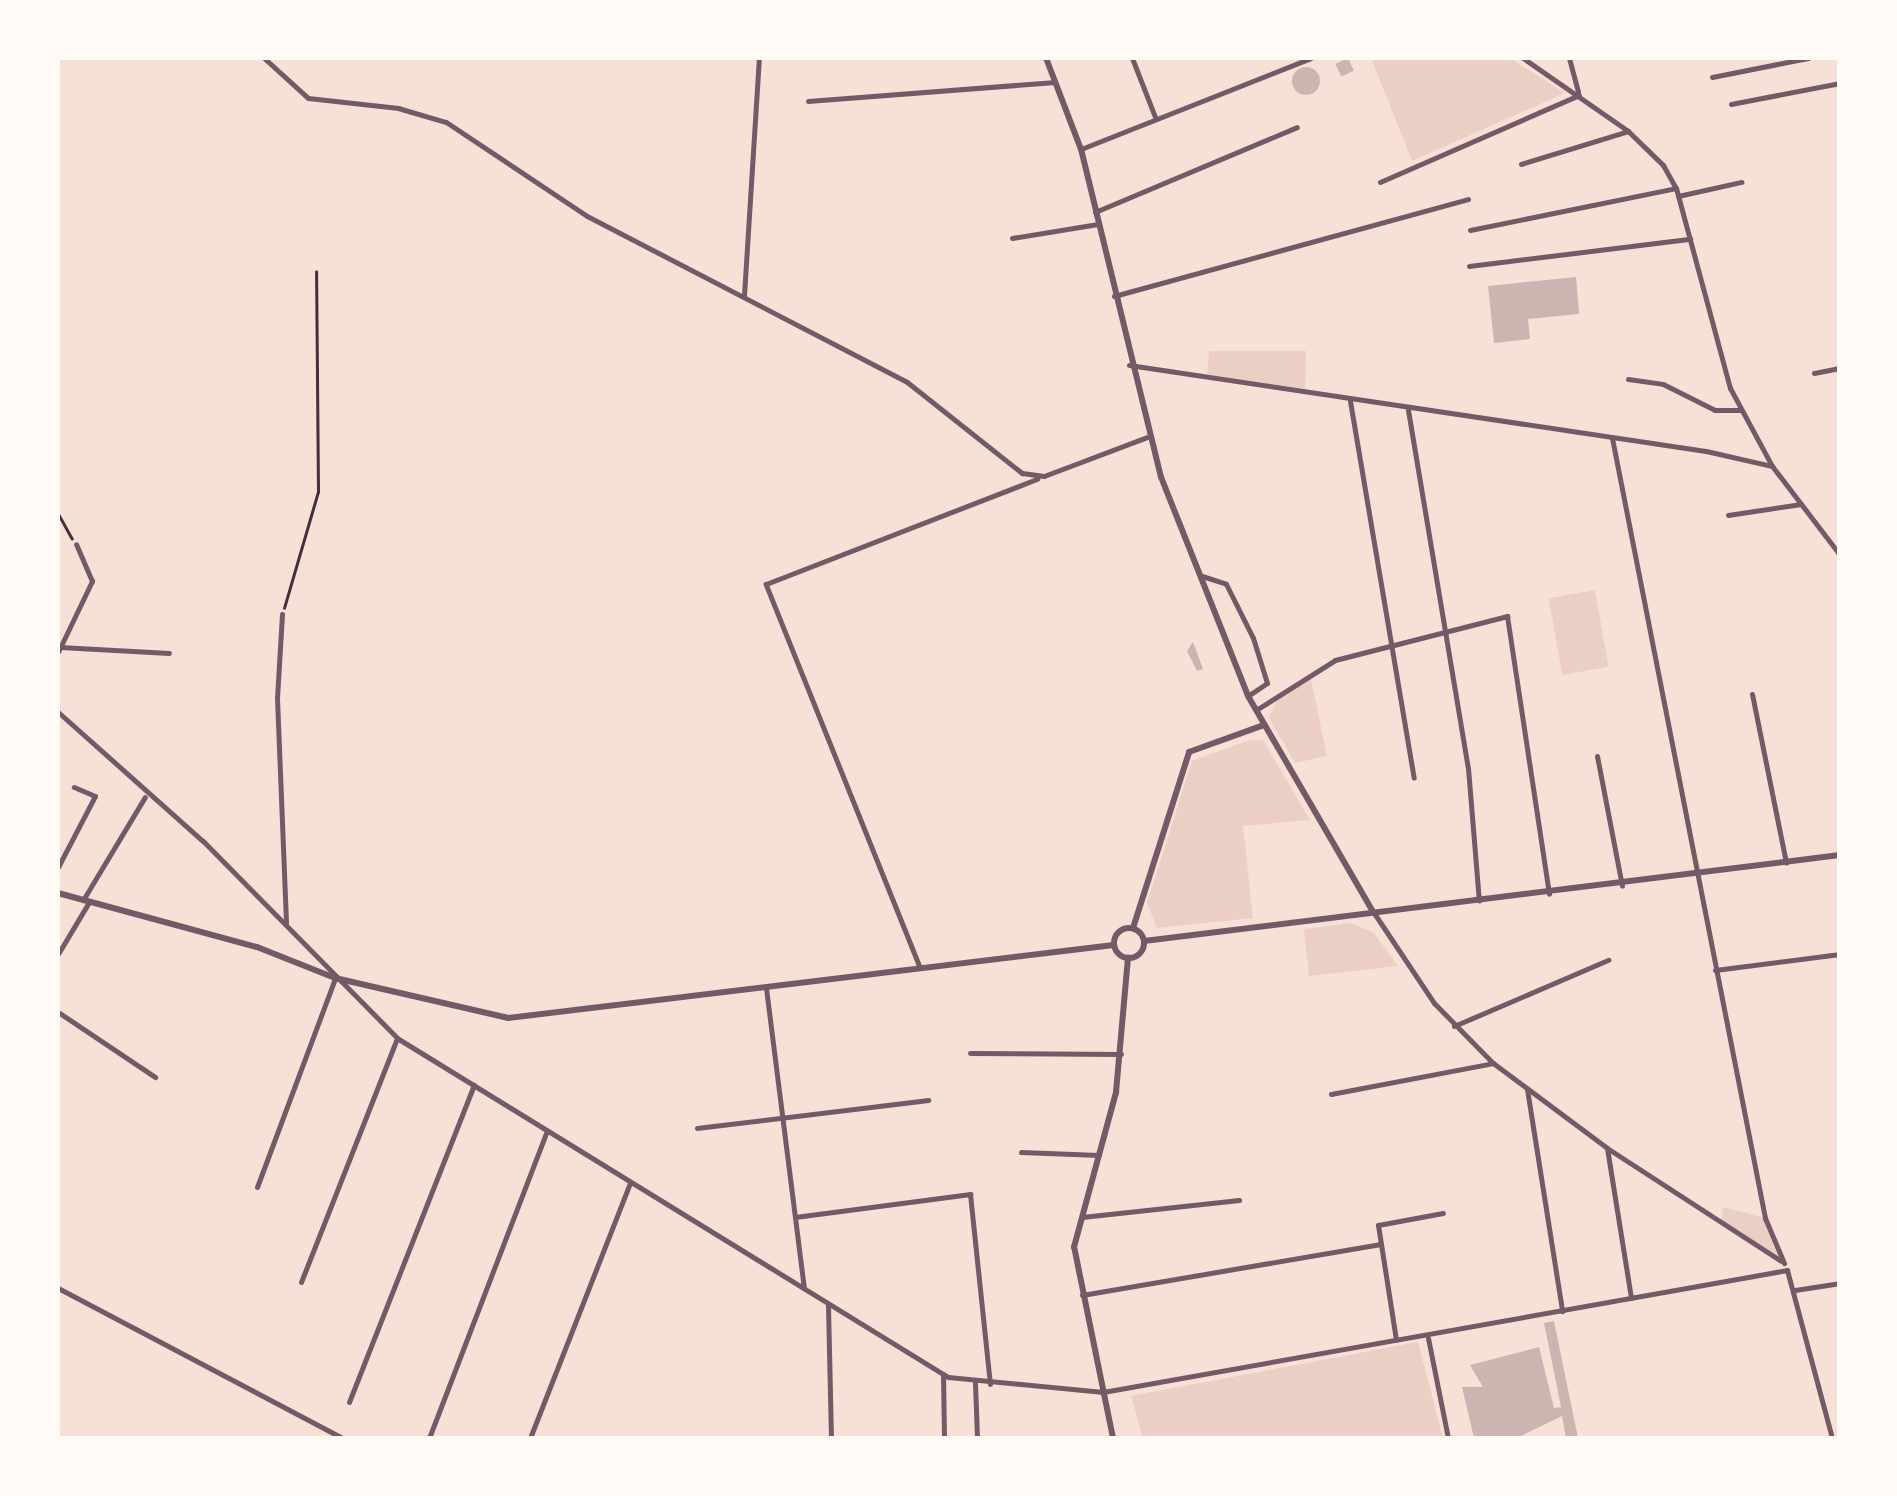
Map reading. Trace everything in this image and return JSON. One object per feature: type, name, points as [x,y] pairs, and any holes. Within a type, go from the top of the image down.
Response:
[{"type":"street","points":[[264,58],[308,98],[398,108],[446,122],[587,216],[907,382],[1022,474],[1044,476]]},
{"type":"street","points":[[744,295],[759,58]]},
{"type":"street","points":[[1046,58],[1080,149],[1147,437],[1248,696],[1374,912],[1454,1026],[1493,1063],[1607,1148],[1786,1267]]},
{"type":"street","points":[[1132,58],[1155,117]]},
{"type":"street","points":[[1080,149],[1312,58]]},
{"type":"street","points":[[1523,58],[1652,150],[1677,192],[1713,340],[1740,410],[1772,466],[1840,555]]},
{"type":"street","points":[[1570,58],[1578,95]]},
{"type":"street","points":[[1712,77],[1808,58]]},
{"type":"street","points":[[808,101],[1055,82]]},
{"type":"street","points":[[1731,104],[1840,83]]},
{"type":"street","points":[[1380,182],[1578,95]]},
{"type":"street","points":[[1096,212],[1297,128]]},
{"type":"street","points":[[1520,164],[1628,131]]},
{"type":"street","points":[[1470,230],[1741,182]]},
{"type":"street","points":[[1114,296],[1468,199]]},
{"type":"street","points":[[1012,238],[1098,224]]},
{"type":"street","points":[[1469,266],[1690,239]]},
{"type":"street","points":[[1129,365],[1772,466]]},
{"type":"street","points":[[1814,373],[1840,368]]},
{"type":"street","points":[[1628,379],[1663,384],[1716,410],[1740,410]]},
{"type":"street","points":[[1350,401],[1414,778]]},
{"type":"street","points":[[1408,410],[1468,768],[1479,901]]},
{"type":"street","points":[[920,968],[766,584],[1147,437]]},
{"type":"street","points":[[1612,438],[1765,1218],[1795,1290],[1832,1438]]},
{"type":"street","points":[[1728,515],[1801,504]]},
{"type":"street","points":[[76,544],[92,581],[59,649],[170,653]]},
{"type":"street","points":[[1201,576],[1226,584],[1247,623],[1267,683],[1248,696]]},
{"type":"street","points":[[282,614],[277,698],[286,926]]},
{"type":"street","points":[[1256,710],[1334,660],[1506,616],[1533,760],[1548,894]]},
{"type":"street","points":[[1752,694],[1786,863]]},
{"type":"street","points":[[58,712],[203,842],[397,1038],[943,1374],[975,1383],[1103,1392],[1428,1338],[1786,1267]]},
{"type":"street","points":[[1133,928],[1188,752],[1264,725]]},
{"type":"street","points":[[1597,756],[1622,886]]},
{"type":"street","points":[[58,867],[95,796],[74,788]]},
{"type":"street","points":[[58,954],[145,798]]},
{"type":"street","points":[[1144,941],[1622,886],[1840,855]]},
{"type":"street","points":[[58,892],[257,947],[335,978],[508,1018],[1114,946],[1128,958]]},
{"type":"street","points":[[1114,946],[1119,932],[1133,928]]},
{"type":"street","points":[[1133,928],[1144,941]]},
{"type":"street","points":[[1128,958],[1141,952],[1144,941]]},
{"type":"street","points":[[1715,970],[1840,954]]},
{"type":"street","points":[[1113,1438],[1074,1247],[1102,1155],[1121,1054],[1128,958]]},
{"type":"street","points":[[1454,1026],[1608,960]]},
{"type":"street","points":[[257,1188],[335,978]]},
{"type":"street","points":[[766,988],[804,1290]]},
{"type":"street","points":[[58,1012],[155,1077]]},
{"type":"street","points":[[300,1282],[397,1038]]},
{"type":"street","points":[[970,1054],[1121,1054]]},
{"type":"street","points":[[1331,1094],[1493,1063]]},
{"type":"street","points":[[349,1402],[474,1086]]},
{"type":"street","points":[[1527,1089],[1562,1310]]},
{"type":"street","points":[[697,1128],[928,1100]]},
{"type":"street","points":[[428,1438],[547,1132]]},
{"type":"street","points":[[1607,1148],[1631,1298]]},
{"type":"street","points":[[1022,1152],[1102,1155]]},
{"type":"street","points":[[530,1438],[630,1183]]},
{"type":"street","points":[[796,1217],[970,1194],[990,1384]]},
{"type":"street","points":[[1082,1218],[1240,1200]]},
{"type":"street","points":[[1396,1341],[1378,1225],[1443,1213]]},
{"type":"street","points":[[1082,1295],[1381,1244]]},
{"type":"street","points":[[1795,1290],[1840,1283]]},
{"type":"street","points":[[58,1288],[342,1438]]},
{"type":"street","points":[[828,1306],[831,1435]]},
{"type":"street","points":[[1428,1338],[1448,1438]]},
{"type":"street","points":[[943,1374],[944,1438]]},
{"type":"street","points":[[975,1383],[977,1438]]},
{"type":"path","points":[[282,614],[318,492],[316,272]]},
{"type":"path","points":[[58,512],[76,544]]},
{"type":"shaded area","points":[[1371,58],[1510,58],[1565,93],[1412,161]]},
{"type":"shaded area","points":[[1209,351],[1306,351],[1305,389],[1207,374]]},
{"type":"shaded area","points":[[1595,590],[1609,667],[1562,675],[1549,598]]},
{"type":"shaded area","points":[[1310,675],[1327,756],[1295,763],[1269,718],[1277,700]]},
{"type":"shaded area","points":[[1249,740],[1263,740],[1310,820],[1243,826],[1253,918],[1157,928],[1147,903],[1192,761]]},
{"type":"shaded area","points":[[1351,923],[1374,933],[1398,966],[1309,976],[1304,929]]},
{"type":"shaded area","points":[[1723,1207],[1765,1218],[1784,1263],[1721,1222]]},
{"type":"shaded area","points":[[1418,1342],[1443,1438],[1143,1438],[1131,1396]]},
{"type":"building","points":[[1348,58],[1354,71],[1341,77],[1335,64]]},
{"type":"building","points":[[1306,67],[1316,71],[1320,81],[1316,91],[1306,95],[1296,91],[1292,81],[1296,71]]},
{"type":"building","points":[[1576,277],[1579,314],[1528,319],[1530,339],[1494,343],[1488,286]]},
{"type":"building","points":[[1193,642],[1203,669],[1197,671],[1187,651]]},
{"type":"building","points":[[1554,1321],[1578,1438],[1566,1438],[1562,1416],[1517,1438],[1474,1438],[1462,1387],[1483,1387],[1470,1365],[1539,1347],[1554,1408],[1561,1407],[1544,1323]]}]
